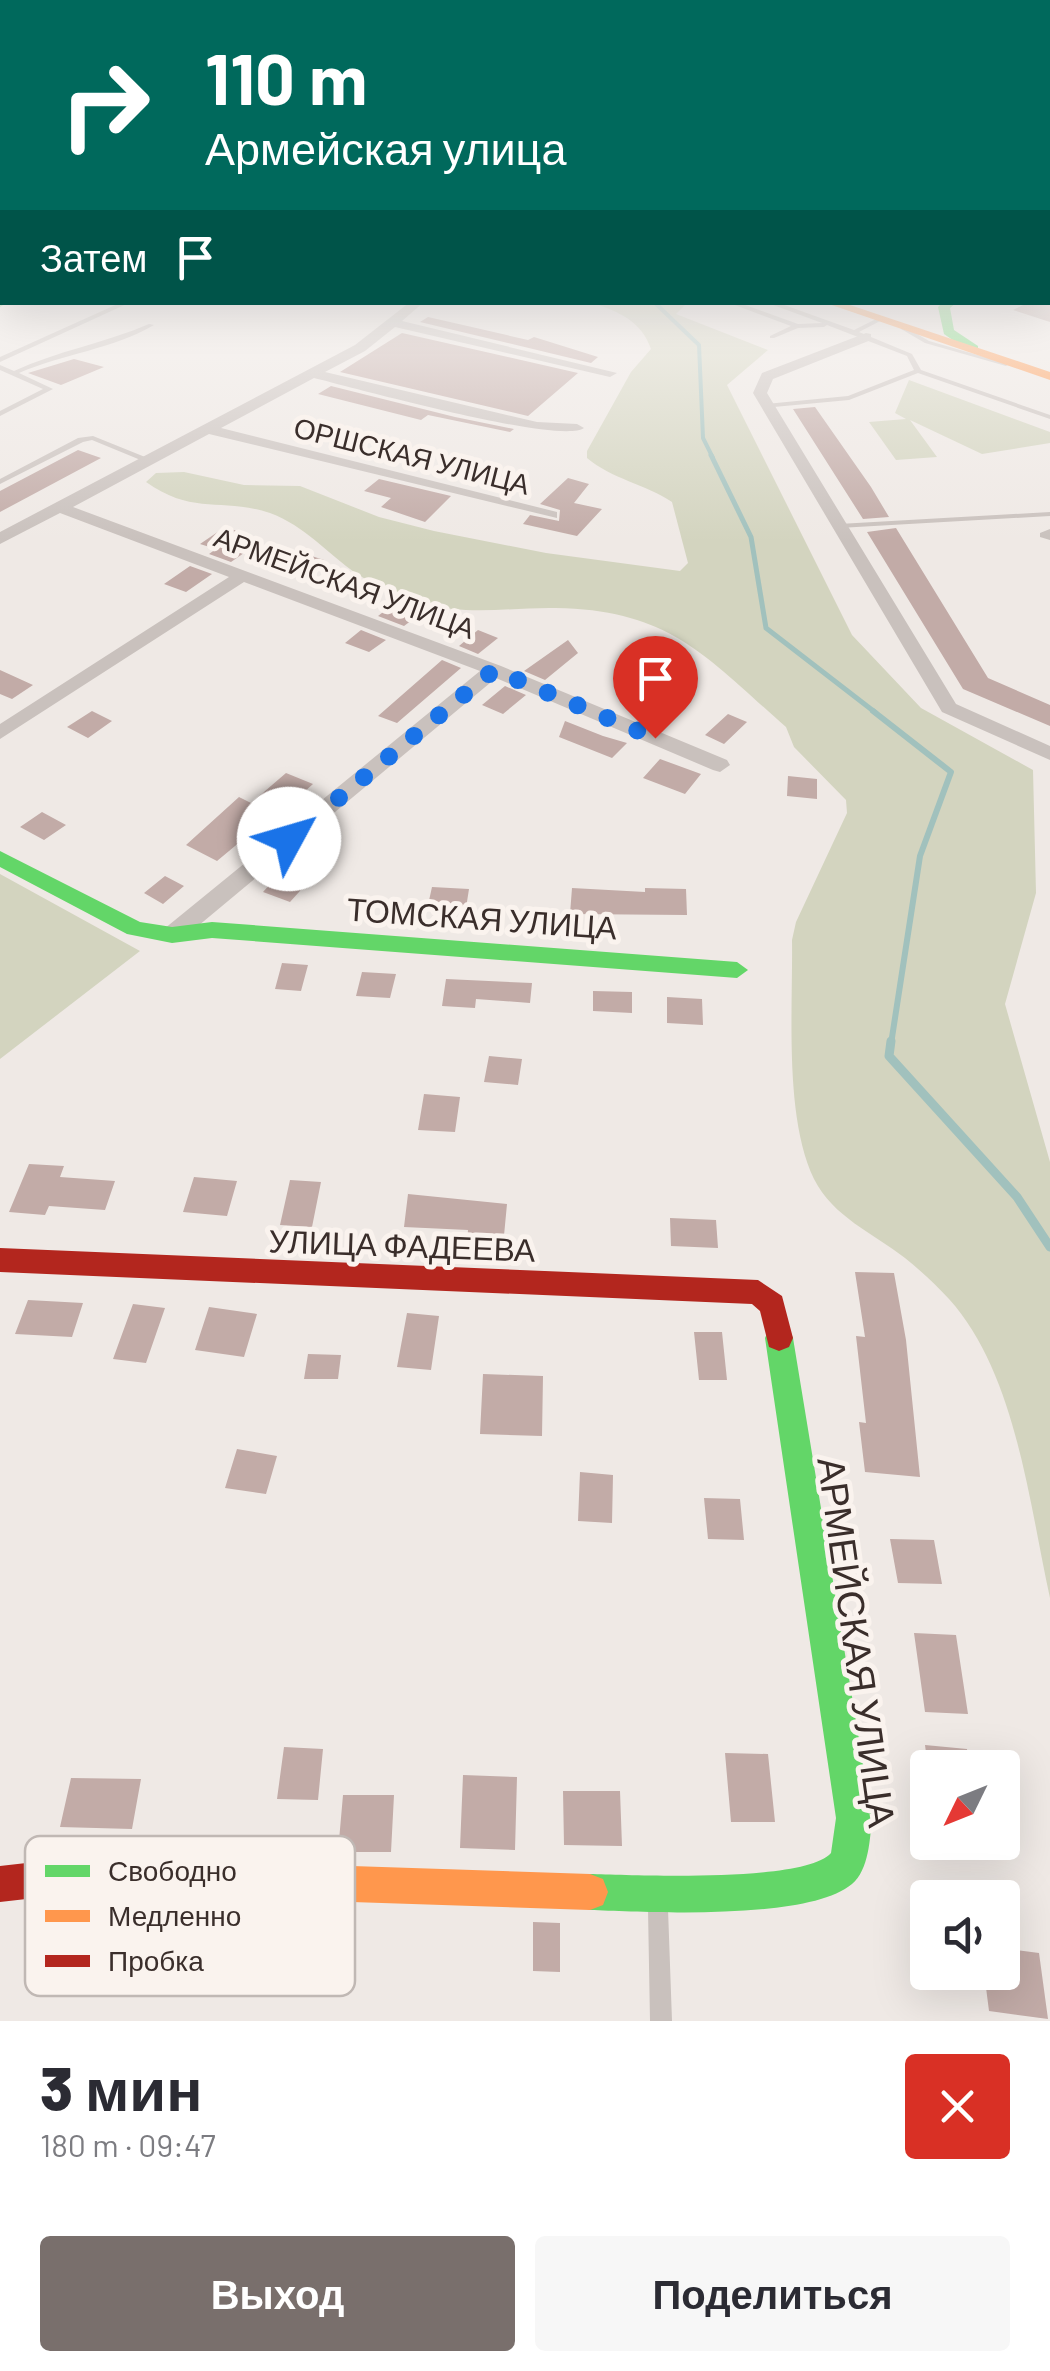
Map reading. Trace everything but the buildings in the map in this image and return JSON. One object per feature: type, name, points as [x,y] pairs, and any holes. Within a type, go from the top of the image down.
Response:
[{"type":"street","points":[[0,539],[349,353]]},
{"type":"street","points":[[528,353],[610,372]]},
{"type":"street","points":[[819,353],[767,376],[760,394],[766,406],[949,708],[1050,754]]},
{"type":"street","points":[[983,353],[1050,376]]},
{"type":"street","points":[[310,373],[537,426],[576,428]]},
{"type":"street","name":"ОРШСКАЯ УЛИЦА","points":[[204,428],[551,516]]},
{"type":"street","name":"АРМЕЙСКАЯ УЛИЦА","points":[[58,507],[494,670],[720,765]]},
{"type":"street","points":[[0,733],[242,576]]},
{"type":"street","points":[[172,935],[494,670]]},
{"type":"street","name":"ТОМСКАЯ УЛИЦА","points":[[0,858],[135,929],[172,935],[212,930],[738,970]]},
{"type":"street","name":"УЛИЦА ФАДЕЕВА","points":[[0,1260],[758,1292],[772,1305],[778,1330]]},
{"type":"street","name":"АРМЕЙСКАЯ УЛИЦА","points":[[658,1894],[812,1886],[840,1872],[850,1852],[854,1818],[778,1330]]},
{"type":"street","points":[[0,1884],[25,1881]]},
{"type":"street","points":[[355,1884],[658,1894]]},
{"type":"lane","points":[[0,375],[64,353]]},
{"type":"lane","points":[[908,353],[918,371]]},
{"type":"lane","points":[[960,353],[1025,368]]},
{"type":"lane","points":[[0,364],[49,389],[0,414]]},
{"type":"lane","points":[[766,406],[849,398],[918,371],[1050,417]]},
{"type":"lane","points":[[0,482],[81,440],[93,438],[146,459]]},
{"type":"lane","points":[[839,526],[928,521],[937,525],[979,523],[986,518],[1050,514]]},
{"type":"lane","points":[[658,1894],[661,2021]]},
{"type":"green space","points":[[647,353],[764,353],[727,385],[852,635],[921,708],[1033,770],[1036,893],[1005,1004],[1050,1162],[1050,1598],[1017,1441],[1005,1401],[972,1329],[922,1273],[832,1204],[814,1179],[804,1154],[792,1062],[792,940],[796,922],[847,813],[846,800],[794,747],[786,727],[708,659],[658,628],[596,611],[475,610],[427,604],[365,578],[283,518],[253,508],[194,503],[146,482],[156,473],[184,472],[244,485],[300,486],[379,517],[434,531],[546,553],[680,571],[688,563],[672,502],[587,458],[587,451],[631,372]]},
{"type":"green space","points":[[909,380],[1050,432],[1050,443],[982,454],[910,420],[937,457],[896,460],[869,422],[906,419],[895,413]]},
{"type":"green space","points":[[0,874],[140,951],[0,1059]]},
{"type":"waterway","points":[[699,353],[703,438],[713,458]]},
{"type":"waterway","points":[[711,455],[751,537],[766,628],[876,713]]},
{"type":"waterway","points":[[873,711],[951,772],[920,856],[891,1044]]},
{"type":"waterway","points":[[891,1041],[889,1056],[1017,1197],[1050,1247]]},
{"type":"traffic: fast","points":[[0,858],[135,929],[172,935],[212,930],[737,970]]},
{"type":"traffic: fast","points":[[590,1892],[723,1892],[799,1886],[826,1879],[841,1870],[847,1858],[854,1818],[779,1338]]},
{"type":"traffic: slow","points":[[982,353],[1050,376]]},
{"type":"traffic: slow","points":[[355,1884],[590,1892]]},
{"type":"traffic: jam","points":[[0,1260],[758,1292],[772,1305],[779,1338]]},
{"type":"traffic: jam","points":[[0,1884],[25,1881]]},
{"type":"route","points":[[289,839],[494,670],[655,738]]}]
